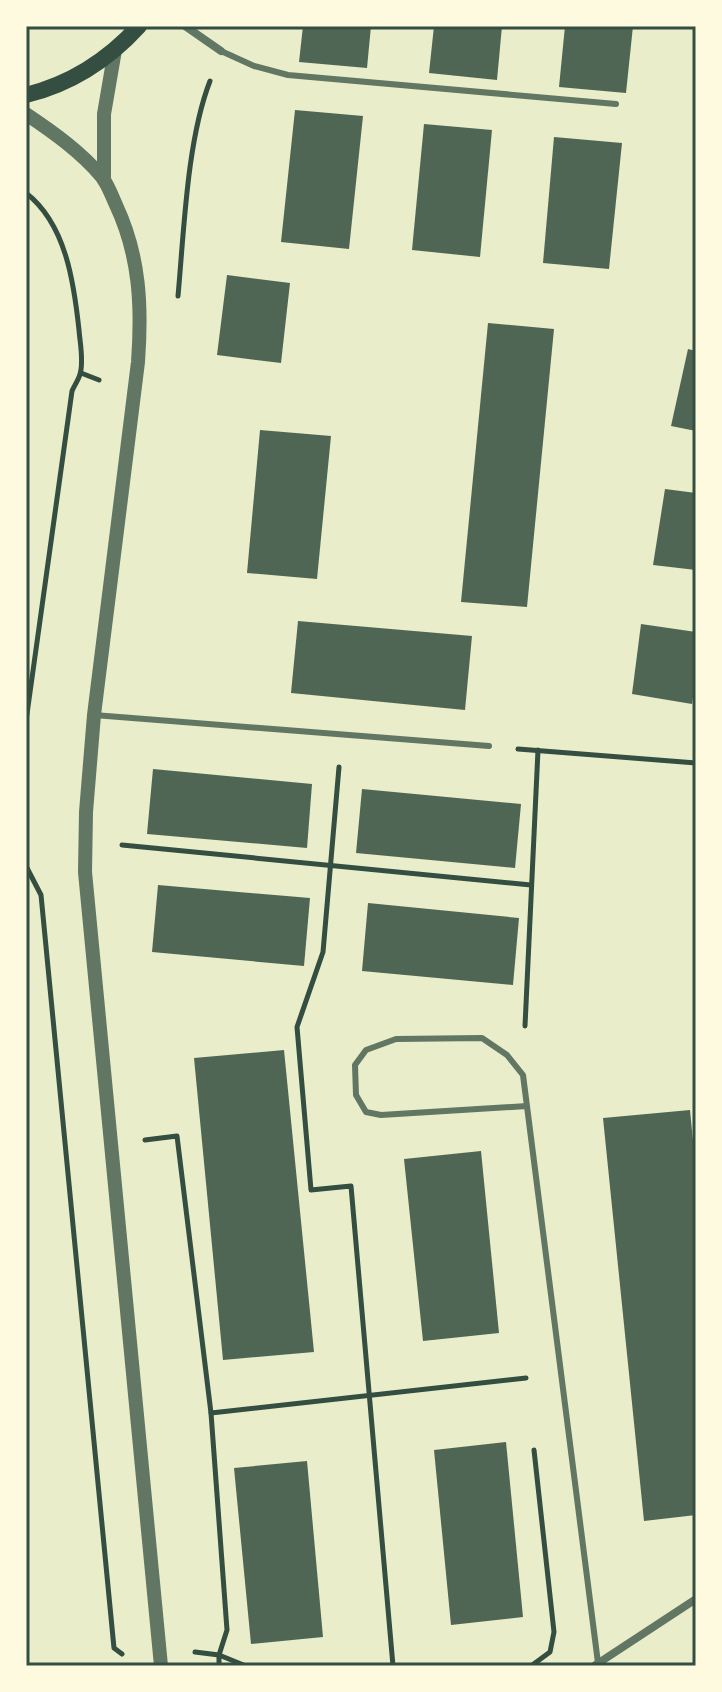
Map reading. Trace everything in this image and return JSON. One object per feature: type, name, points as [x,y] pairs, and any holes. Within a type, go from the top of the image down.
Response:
[{"type":"main road","points":[[26,95],[60,85],[89,69],[115,50],[139,26]]},
{"type":"street","points":[[185,26],[221,51]]},
{"type":"street","points":[[104,180],[104,114],[115,50]]},
{"type":"street","points":[[26,114],[63,140],[104,180],[124,222],[137,268],[141,315],[138,362],[94,715],[85,872],[161,1666]]},
{"type":"street","points":[[596,1665],[696,1599]]},
{"type":"lane","points":[[221,51],[254,66],[288,75],[616,104]]},
{"type":"lane","points":[[94,715],[489,746]]},
{"type":"lane","points":[[527,1106],[381,1115],[366,1112],[356,1095],[355,1065],[366,1050],[396,1039],[482,1038],[507,1055],[523,1075],[527,1106],[596,1665]]},
{"type":"path","points":[[177,307],[191,170],[204,97],[221,51]]},
{"type":"path","points":[[26,193],[44,212],[57,233],[66,257],[75,291],[81,373],[72,391],[26,721]]},
{"type":"path","points":[[342,734],[323,952],[297,1027],[311,1190],[351,1186],[393,1666]]},
{"type":"path","points":[[528,750],[696,763]]},
{"type":"path","points":[[523,1075],[538,750]]},
{"type":"path","points":[[85,842],[531,885]]},
{"type":"path","points":[[26,866],[41,895],[114,1648],[125,1656]]},
{"type":"path","points":[[111,1145],[177,1136],[211,1413],[227,1630],[219,1666]]},
{"type":"path","points":[[211,1413],[526,1378]]},
{"type":"path","points":[[531,1666],[550,1652],[554,1632]]},
{"type":"path","points":[[199,1652],[219,1655],[246,1666]]},
{"type":"building","points":[[303,26],[371,26],[367,68],[299,62]]},
{"type":"building","points":[[434,26],[502,26],[497,80],[429,73]]},
{"type":"building","points":[[565,26],[633,26],[626,93],[559,87]]},
{"type":"building","points":[[295,110],[363,116],[349,249],[281,242]]},
{"type":"building","points":[[424,124],[492,130],[480,257],[412,250]]},
{"type":"building","points":[[554,137],[622,143],[609,269],[543,263]]},
{"type":"building","points":[[227,275],[290,283],[281,363],[217,355]]},
{"type":"building","points":[[488,323],[554,329],[527,607],[461,602]]},
{"type":"building","points":[[688,349],[696,351],[696,431],[671,426]]},
{"type":"building","points":[[260,430],[331,436],[317,579],[247,573]]},
{"type":"building","points":[[665,489],[696,493],[696,570],[653,565]]},
{"type":"building","points":[[298,621],[472,636],[465,710],[291,693]]},
{"type":"building","points":[[641,624],[696,632],[696,677],[692,704],[632,694]]},
{"type":"building","points":[[153,769],[312,784],[307,848],[147,834]]},
{"type":"building","points":[[362,789],[521,804],[515,868],[356,853]]},
{"type":"building","points":[[158,885],[310,898],[304,966],[152,952]]},
{"type":"building","points":[[368,903],[519,918],[513,985],[362,971]]},
{"type":"building","points":[[284,1050],[314,1352],[223,1360],[194,1058]]},
{"type":"building","points":[[690,1110],[696,1172],[696,1515],[644,1521],[603,1118]]},
{"type":"building","points":[[481,1151],[499,1333],[423,1341],[404,1159]]},
{"type":"building","points":[[506,1442],[523,1617],[451,1625],[434,1450]]},
{"type":"building","points":[[307,1461],[323,1637],[251,1644],[234,1468]]}]
